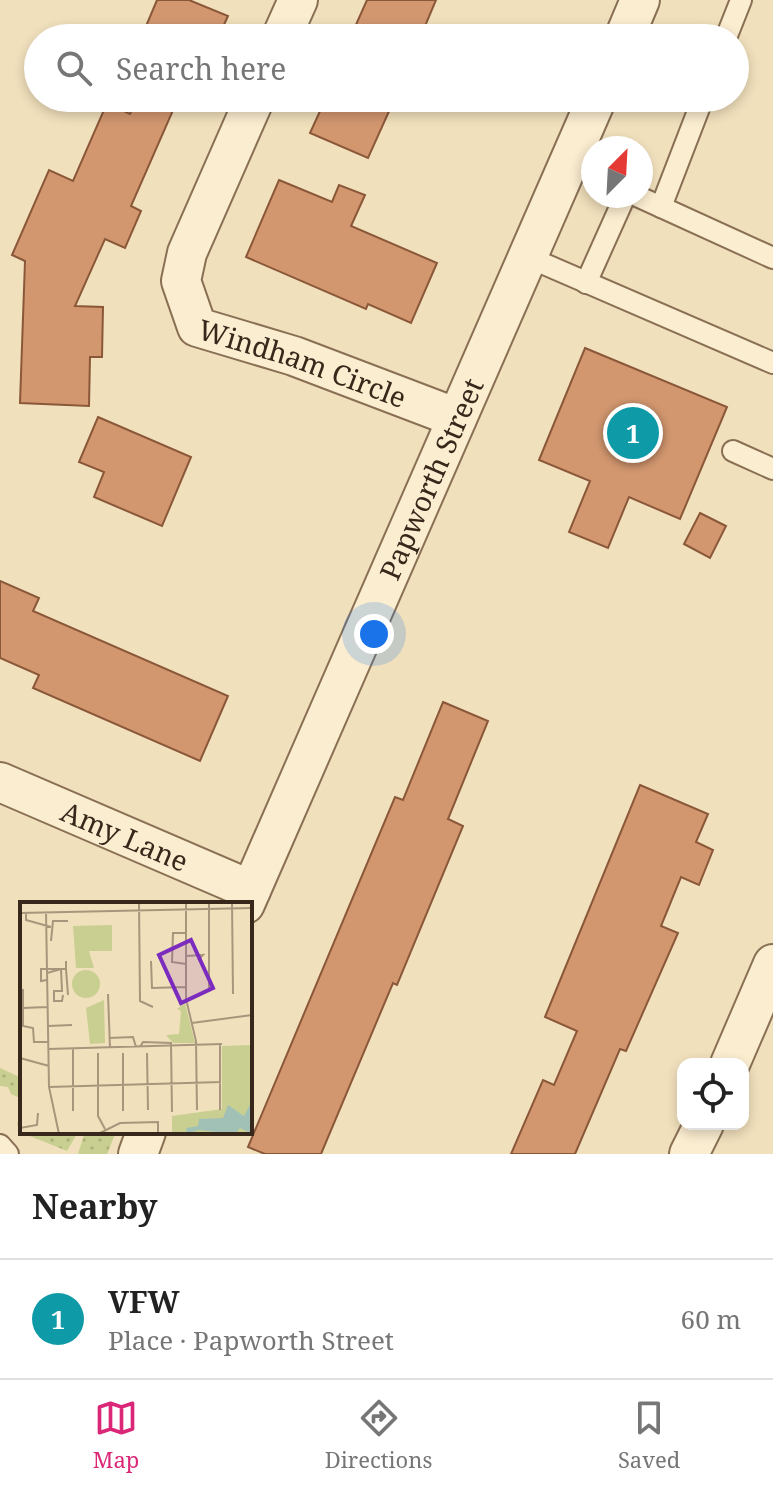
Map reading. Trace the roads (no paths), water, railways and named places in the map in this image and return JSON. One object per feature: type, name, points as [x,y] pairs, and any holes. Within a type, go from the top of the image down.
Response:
[{"type":"street","points":[[287,24],[298,0]]},
{"type":"street","points":[[630,24],[640,0]]},
{"type":"street","name":"Windham Circle","points":[[249,112],[187,253],[181,281],[197,327],[294,356],[457,418]]},
{"type":"street","name":"Papworth Street","points":[[248,897],[591,112]]},
{"type":"street","name":"Amy Lane","points":[[0,782],[248,897]]},
{"type":"street","points":[[733,1058],[773,964]]},
{"type":"street","points":[[689,1154],[701,1130]]},
{"type":"street","points":[[138,1154],[145,1134]]},
{"type":"lane","points":[[732,24],[741,0]]},
{"type":"lane","points":[[661,207],[698,112]]},
{"type":"lane","points":[[653,203],[773,258]]},
{"type":"lane","points":[[586,283],[620,208]]},
{"type":"lane","points":[[528,257],[773,363]]},
{"type":"lane","points":[[733,451],[773,469]]},
{"type":"lane","points":[[0,1145],[8,1154]]},
{"type":"place","name":"VFW","points":[[633,433]]}]
